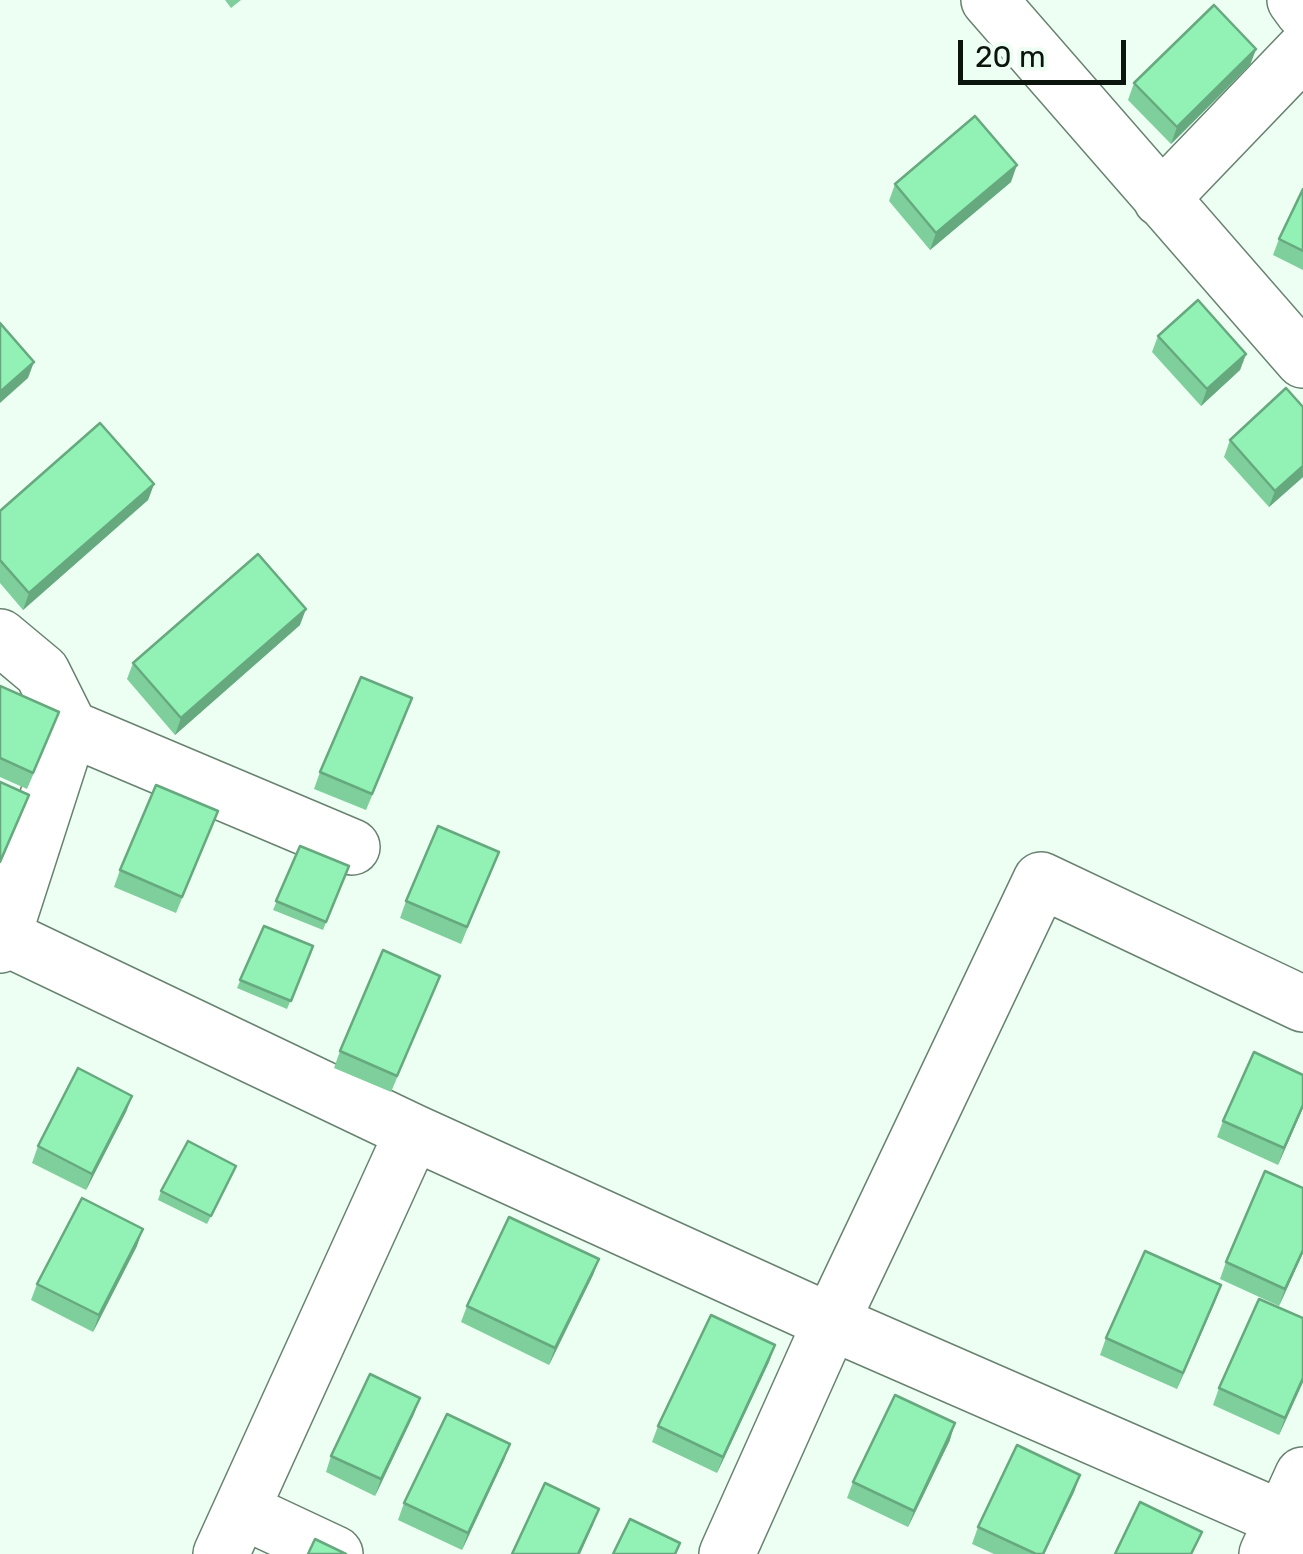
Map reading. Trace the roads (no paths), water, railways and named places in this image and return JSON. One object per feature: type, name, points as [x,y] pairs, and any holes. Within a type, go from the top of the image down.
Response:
[{"type":"street","points":[[989,0],[1303,360]]},
{"type":"street","points":[[1295,0],[1303,10]]},
{"type":"street","points":[[1162,199],[1303,51]]},
{"type":"street","points":[[0,637],[42,672],[70,728],[352,847]]},
{"type":"street","points":[[70,728],[1,939],[831,1322],[1289,1519]]},
{"type":"street","points":[[727,1554],[831,1322],[1040,880],[1303,1004]]},
{"type":"street","points":[[335,1554],[231,1532],[413,1132]]}]
